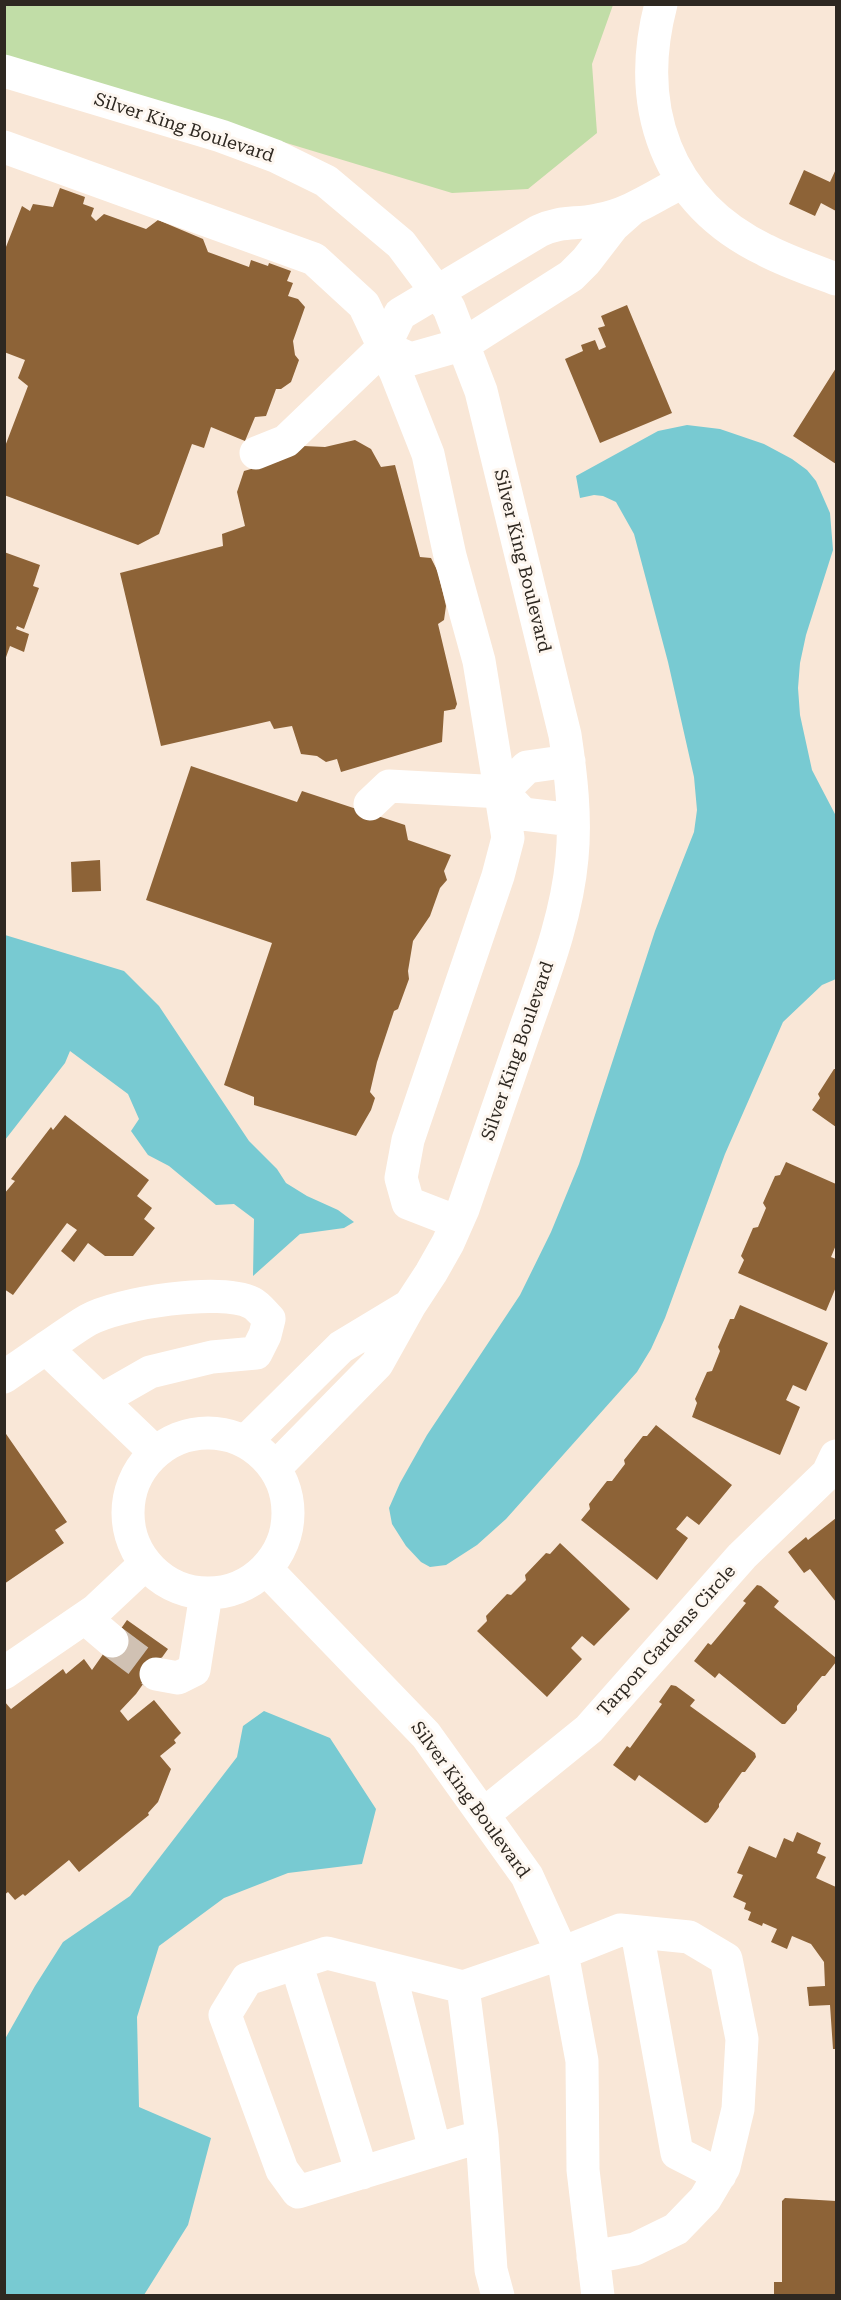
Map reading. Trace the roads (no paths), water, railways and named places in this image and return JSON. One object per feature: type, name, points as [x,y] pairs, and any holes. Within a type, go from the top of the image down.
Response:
[{"type":"street","points":[[661,4],[655,26],[651,58],[652,93],[670,162],[682,182],[707,209],[738,235],[763,250],[837,279]]},
{"type":"street","name":"Silver King Boulevard","points":[[4,72],[220,136],[274,156],[326,182],[401,244],[449,308],[481,392],[565,735],[573,820],[572,857],[566,901],[554,947],[457,1222],[431,1273],[377,1364],[275,1468]]},
{"type":"street","points":[[4,147],[314,259],[364,305],[396,373],[428,454],[450,556],[479,661],[508,838],[498,876],[408,1140],[400,1178],[408,1203],[457,1222]]},
{"type":"street","points":[[256,453],[286,441],[384,347],[400,314],[436,291],[553,225],[598,220],[631,210],[682,182]]},
{"type":"street","points":[[384,347],[411,359],[464,344],[571,276],[586,261],[613,226],[631,210]]},
{"type":"street","points":[[502,792],[527,767],[569,762]]},
{"type":"street","points":[[370,804],[389,786],[502,792],[523,814],[573,820]]},
{"type":"street","points":[[4,1377],[90,1319],[131,1305],[186,1298],[230,1297],[253,1303],[269,1319],[265,1335],[256,1353],[212,1357],[150,1372],[101,1400]]},
{"type":"street","name":"Silver King Boulevard","points":[[245,1442],[341,1347],[410,1305]]},
{"type":"street","points":[[46,1348],[155,1452]]},
{"type":"street","points":[[199,1433],[223,1434],[245,1442],[262,1453],[275,1468],[286,1493],[288,1520],[281,1546],[266,1569],[248,1583],[228,1592],[206,1594],[183,1590],[162,1580],[145,1564],[133,1543],[128,1519],[130,1494],[140,1471],[155,1452],[176,1439],[199,1433]]},
{"type":"street","name":"Tarpon Gardens Circle","points":[[484,1814],[589,1729],[742,1557],[828,1473],[837,1456]]},
{"type":"street","points":[[4,1673],[85,1618],[145,1564]]},
{"type":"street","name":"Silver King Boulevard","points":[[266,1569],[426,1735],[527,1876],[562,1953],[582,2061],[583,2170],[598,2295]]},
{"type":"street","points":[[156,1674],[178,1678],[194,1670],[206,1594]]},
{"type":"street","points":[[85,1618],[112,1641]]},
{"type":"street","points":[[482,2136],[298,2192],[282,2170],[225,2015],[247,1979],[327,1953],[463,1987],[562,1953],[620,1930],[689,1937],[726,1959],[742,2039],[738,2109],[724,2167],[705,2199],[676,2229],[636,2249],[593,2258]]},
{"type":"street","points":[[637,1932],[677,2153],[720,2175]]},
{"type":"street","points":[[296,1963],[362,2173]]},
{"type":"street","points":[[389,1969],[435,2150]]},
{"type":"street","points":[[463,1987],[482,2136],[491,2270],[498,2295]]},
{"type":"water","points":[[687,425],[720,429],[764,444],[792,459],[807,470],[816,481],[830,513],[833,550],[806,635],[798,688],[800,715],[812,770],[836,816],[836,979],[822,985],[783,1022],[725,1154],[665,1318],[651,1349],[637,1372],[506,1519],[477,1545],[446,1565],[430,1567],[421,1562],[406,1546],[392,1524],[389,1508],[427,1435],[520,1295],[551,1232],[579,1164],[655,931],[694,832],[697,810],[694,777],[668,662],[634,534],[616,502],[594,495],[580,498],[576,476],[658,431]]},
{"type":"water","points":[[5,935],[124,971],[159,1006],[249,1141],[277,1169],[286,1183],[307,1196],[338,1210],[354,1222],[344,1228],[300,1234],[253,1276],[254,1219],[234,1204],[216,1205],[169,1166],[148,1155],[131,1131],[139,1119],[128,1094],[70,1051],[65,1063],[5,1140]]},
{"type":"water","points":[[264,1711],[330,1738],[376,1809],[362,1864],[288,1873],[224,1898],[159,1946],[137,2017],[139,2107],[211,2138],[188,2225],[144,2295],[5,2295],[5,2039],[63,1942],[130,1896],[237,1757],[243,1726]]},
{"type":"tunnel","points":[[112,1641],[156,1674]]}]
